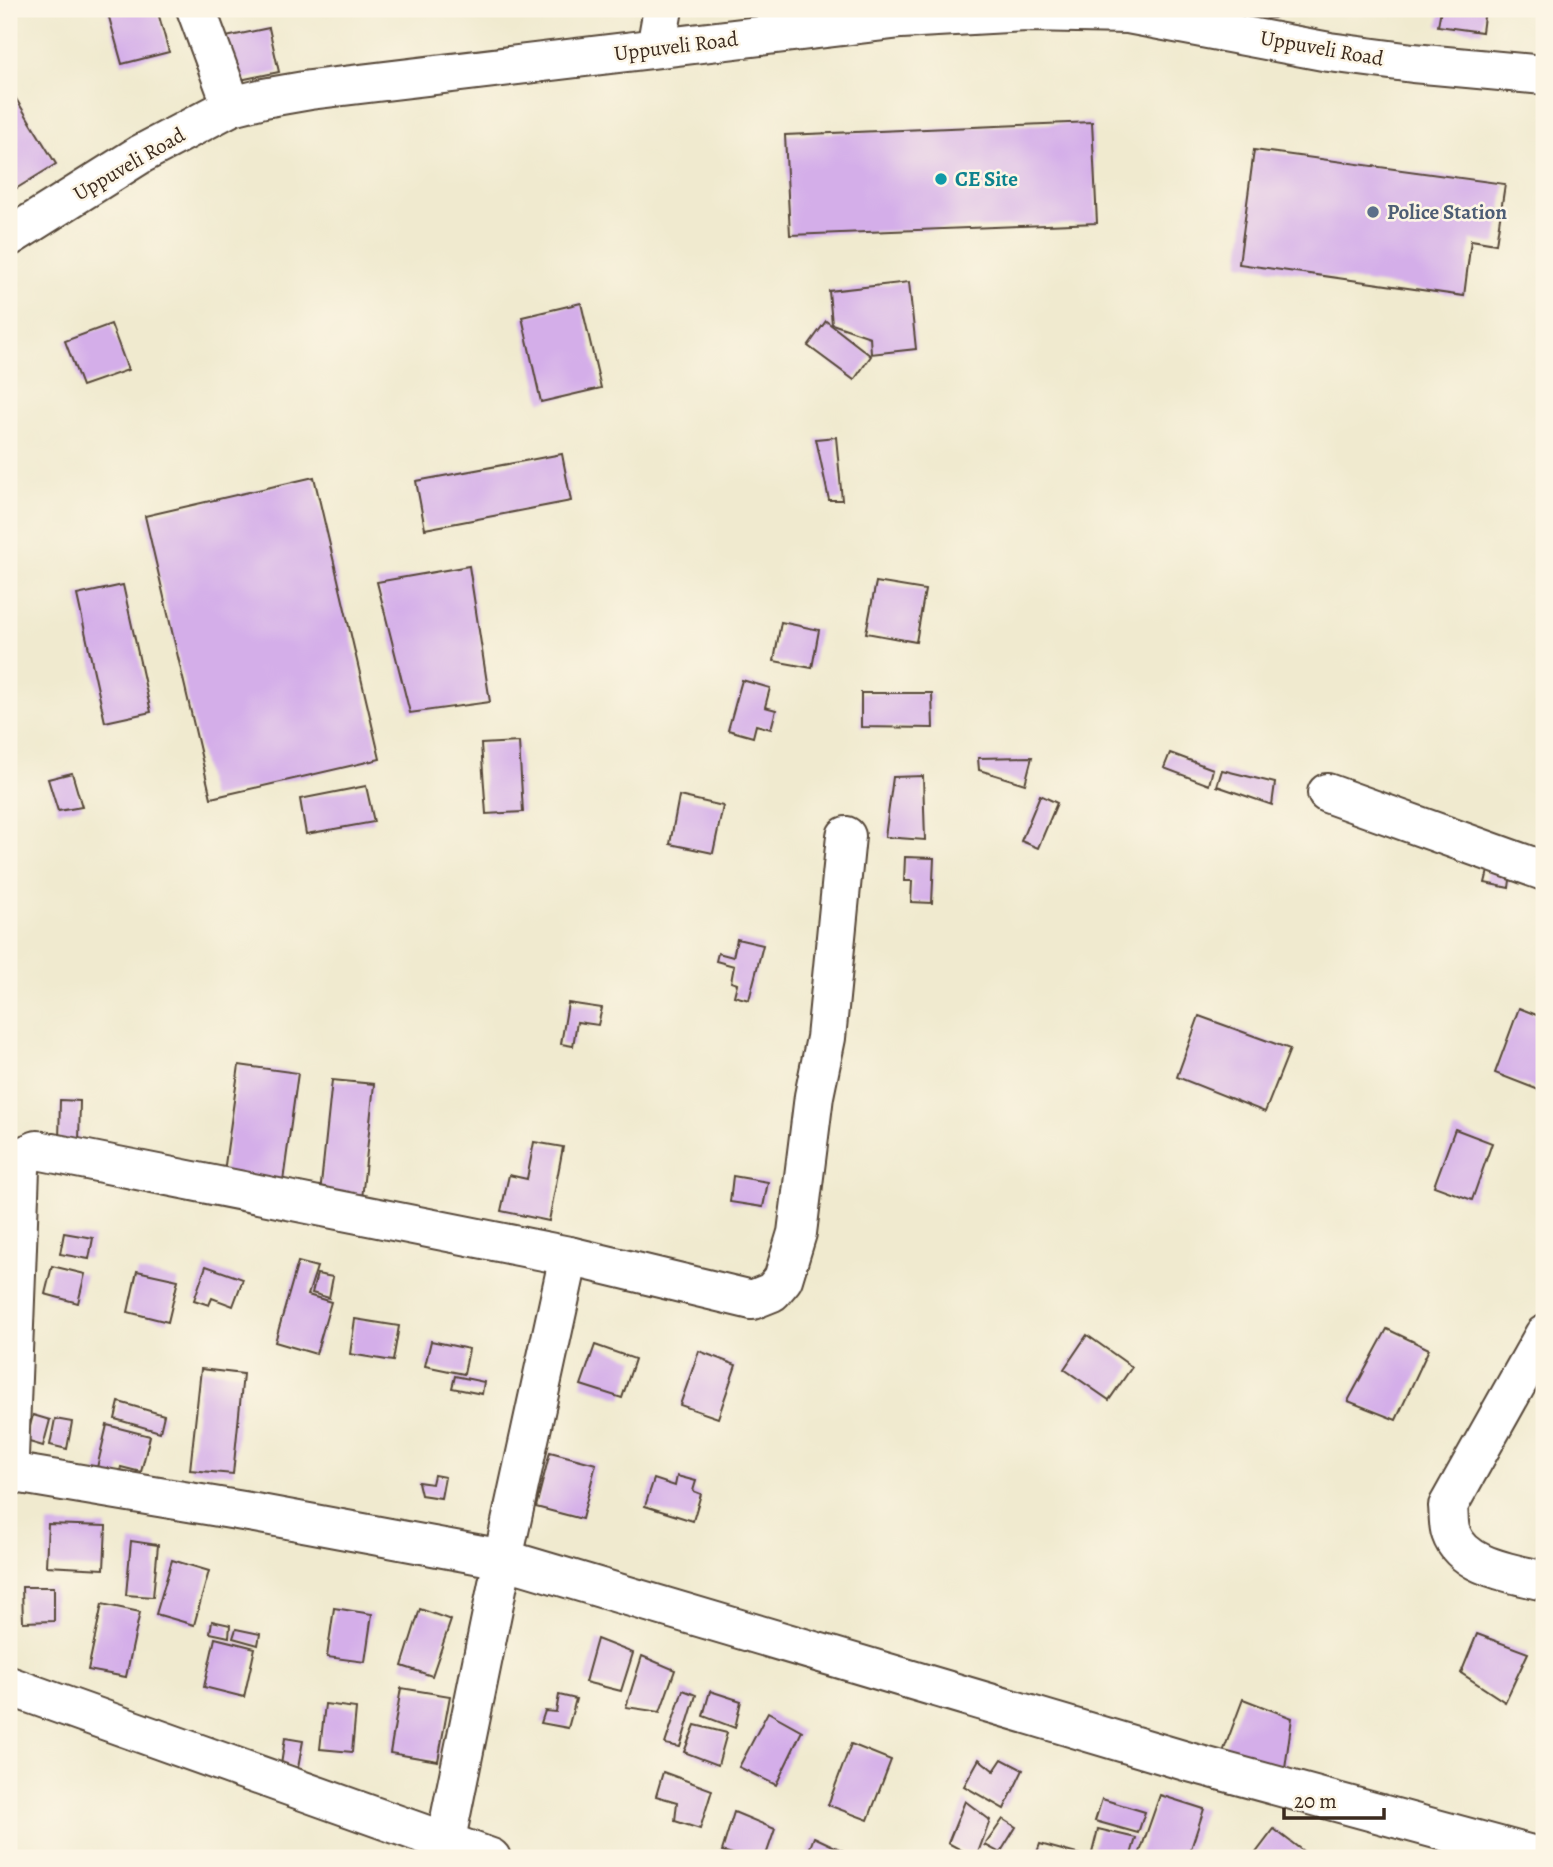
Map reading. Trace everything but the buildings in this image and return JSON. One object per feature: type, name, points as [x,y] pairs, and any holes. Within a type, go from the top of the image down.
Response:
[{"type":"street","points":[[196,9],[232,106]]},
{"type":"street","points":[[656,48],[663,9]]},
{"type":"street","name":"Uppuveli Road","points":[[9,237],[141,154],[232,106],[264,98],[902,14],[1128,14],[1329,52],[1413,64],[1544,75]]},
{"type":"street","points":[[1327,793],[1544,871]]},
{"type":"street","points":[[9,1456],[20,1169],[23,1156],[37,1150],[569,1256],[752,1300],[772,1292],[783,1279],[797,1233],[814,1096],[827,1038],[846,836]]},
{"type":"street","points":[[445,1844],[569,1256]]},
{"type":"street","points":[[1544,1335],[1448,1506],[1451,1534],[1463,1550],[1483,1565],[1544,1581]]},
{"type":"street","points":[[9,1472],[255,1513],[503,1559],[1189,1762],[1543,1858]]},
{"type":"street","points":[[9,1686],[445,1844],[491,1858]]},
{"type":"street","points":[[374,1818],[403,1858]]},
{"type":"place","name":"CE Site","points":[[941,179]]},
{"type":"place","name":"Police Station","points":[[1373,212]]}]
